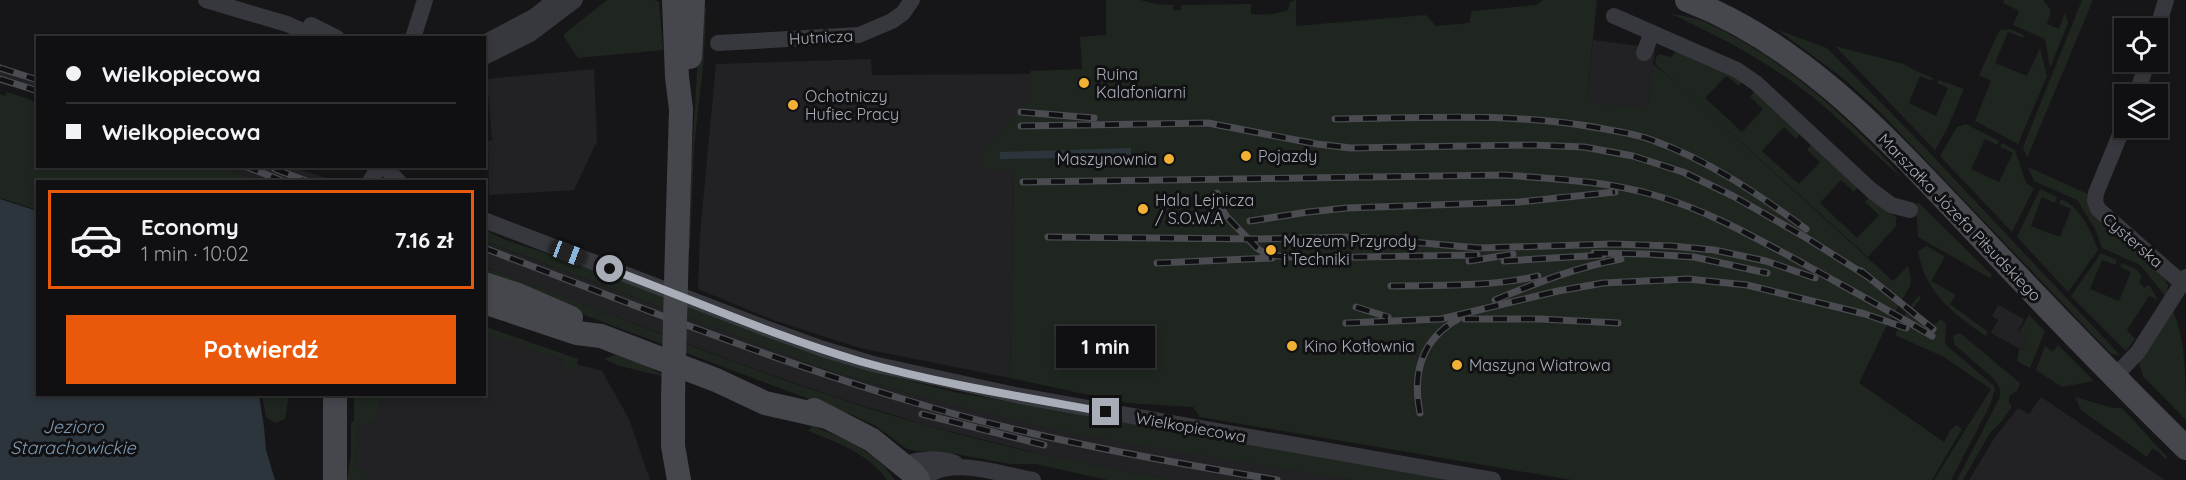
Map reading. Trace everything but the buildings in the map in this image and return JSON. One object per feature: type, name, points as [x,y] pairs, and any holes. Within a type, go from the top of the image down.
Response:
[{"type":"street","points":[[206,0],[287,24],[314,36]]},
{"type":"street","points":[[246,0],[334,36]]},
{"type":"street","points":[[414,36],[425,0]]},
{"type":"street","points":[[486,56],[519,41],[555,0]]},
{"type":"street","points":[[486,42],[538,22],[575,0]]},
{"type":"street","points":[[674,0],[677,77],[681,110]]},
{"type":"street","points":[[679,480],[673,446],[677,245],[681,110],[690,52],[693,0]]},
{"type":"street","name":"Hutnicza","points":[[718,43],[859,35],[892,21],[903,13],[912,0]]},
{"type":"street","name":"Marszałka Józefa Piłsudskiego","points":[[1687,0],[1705,5],[1768,39],[1833,87],[1914,167],[2186,448]]},
{"type":"street","points":[[2161,18],[2166,0]]},
{"type":"street","points":[[1614,16],[1737,70],[1756,83],[1871,190],[1891,205],[1910,210]]},
{"type":"street","points":[[1644,53],[1652,33]]},
{"type":"street","name":"Cysterska","points":[[2119,138],[2096,193],[2096,205],[2184,280]]},
{"type":"street","points":[[386,168],[397,180]]},
{"type":"street","name":"Wielkopiecowa","points":[[486,221],[765,328],[873,364],[1020,396],[1493,480]]},
{"type":"street","points":[[2115,376],[2138,352],[2184,280]]},
{"type":"street","points":[[486,285],[560,312],[601,336],[716,380],[765,403],[827,417],[872,440],[917,475]]},
{"type":"street","points":[[486,303],[577,333],[601,336]]},
{"type":"street","points":[[335,396],[335,480]]},
{"type":"street","points":[[917,475],[927,458],[941,459],[970,468],[1032,480]]},
{"type":"street","points":[[917,475],[955,467],[970,468]]},
{"type":"shaded area","points":[[607,0],[655,0],[659,2],[663,50],[578,58],[564,34]]},
{"type":"shaded area","name":"Muzeum Przyrody i Techniki","points":[[1106,0],[1140,0],[1173,5],[1173,10],[1181,10],[1181,5],[1251,4],[1251,14],[1274,14],[1288,10],[1290,2],[1296,0],[1296,26],[1426,15],[1436,26],[1469,23],[1472,11],[1536,5],[1543,0],[1597,0],[1587,94],[1589,99],[1594,103],[1641,108],[1649,103],[1653,64],[1676,83],[1656,65],[1655,59],[1659,54],[1671,57],[1684,42],[1744,80],[1739,86],[1726,76],[1705,98],[1742,132],[1763,109],[1750,97],[1756,90],[1802,132],[1796,139],[1784,127],[1762,151],[1799,184],[1820,162],[1807,150],[1813,143],[1859,186],[1854,192],[1841,180],[1820,203],[1857,238],[1879,215],[1865,202],[1870,197],[1896,217],[1896,226],[1868,257],[1678,85],[1893,281],[1908,266],[1910,286],[1886,327],[1859,383],[1944,442],[1951,429],[1957,425],[1962,429],[1932,480],[1572,480],[1200,417],[1193,407],[1126,403],[1010,378],[1014,170],[982,169],[981,150],[1030,101],[1030,71],[1082,69],[1080,37],[1106,35]]},
{"type":"shaded area","points":[[2004,0],[2043,0],[2051,10],[2047,24],[2059,29],[2065,12],[2068,23],[2050,68],[2045,39],[2013,25],[2019,11],[2003,3]]},
{"type":"shaded area","points":[[2082,0],[2093,0],[2027,158],[2023,147]]},
{"type":"shaded area","points":[[699,7],[706,7],[704,58],[694,147],[690,249],[686,249],[696,98]]},
{"type":"shaded area","points":[[1669,13],[1705,22],[1750,45],[1771,59],[1831,106],[1902,178],[1803,89],[1728,42]]},
{"type":"shaded area","points":[[2010,29],[2024,35],[2023,38],[2008,32],[1995,63],[2027,76],[2040,48],[2047,76],[2018,144],[1975,121],[1991,81],[1979,75],[2000,30]]},
{"type":"shaded area","points":[[1778,30],[1827,48],[1910,132],[2120,355],[2111,354],[1878,110],[1844,79]]},
{"type":"shaded area","points":[[1593,40],[1655,48],[1648,111],[1586,104]]},
{"type":"shaded area","points":[[1835,46],[1904,64],[1933,78],[1932,81],[1920,76],[1909,103],[1936,116],[1948,88],[1937,83],[1939,80],[1964,89],[1947,129],[1935,150]]},
{"type":"shaded area","points":[[871,59],[872,75],[1030,74],[1030,101],[981,151],[1014,170],[1010,378],[860,348],[773,320],[698,289],[700,234],[716,64]]},
{"type":"shaded area","points":[[0,64],[36,77],[36,94],[0,82]]},
{"type":"shaded area","points":[[594,69],[597,141],[574,190],[489,195],[488,141],[492,140],[487,79]]},
{"type":"shaded area","points":[[7,92],[31,100],[36,104],[36,168],[225,168],[259,180],[36,180],[36,210],[0,198],[0,94],[5,96]]},
{"type":"shaded area","points":[[1966,124],[1999,141],[1997,145],[1985,139],[1971,169],[1999,182],[2013,153],[2000,147],[2002,143],[2015,150],[2026,183],[2034,188],[2012,232],[1940,156],[1957,127]]},
{"type":"shaded area","points":[[2028,167],[2088,194],[2164,276],[2168,286],[2166,297],[2140,265],[2102,248],[2095,229],[2077,200],[2034,181]]},
{"type":"shaded area","points":[[225,168],[294,168],[333,180],[259,180]]},
{"type":"shaded area","points":[[2040,189],[2057,197],[2055,203],[2042,197],[2031,226],[2060,237],[2071,209],[2059,204],[2061,199],[2080,214],[2098,250],[2068,292],[2017,237]]},
{"type":"shaded area","points":[[1919,203],[1992,275],[1990,278],[1918,237],[1916,205]]},
{"type":"shaded area","points":[[486,230],[503,239],[567,260],[853,366],[954,392],[1451,480],[1353,480],[1159,449],[1030,424],[830,371],[486,241]]},
{"type":"shaded area","points":[[486,242],[830,371],[929,399],[1256,464],[1353,480],[1173,480],[1065,460],[929,426],[832,396],[738,363],[486,267]]},
{"type":"shaded area","points":[[1927,246],[1945,257],[1931,281],[1956,295],[1950,304],[1988,332],[1986,336],[1952,310],[1934,290],[1921,265],[1918,251]]},
{"type":"shaded area","points":[[2101,253],[2117,260],[2115,265],[2102,260],[2090,289],[2119,301],[2131,272],[2120,267],[2122,263],[2136,269],[2142,276],[2139,282],[2144,288],[2149,285],[2158,300],[2149,296],[2127,330],[2135,339],[2126,351],[2071,296]]},
{"type":"shaded area","points":[[486,268],[760,371],[872,409],[1020,449],[1173,480],[1108,480],[1035,464],[1011,464],[944,452],[907,449],[876,426],[486,278]]},
{"type":"shaded area","points":[[1919,295],[1921,298],[1913,308],[1932,327],[1941,319],[1946,324],[1947,346],[1995,389],[1990,405],[1951,480],[1934,480],[1991,389],[1944,357],[1895,335],[1907,311]]},
{"type":"shaded area","points":[[1998,305],[2024,319],[2018,331],[2028,337],[2022,350],[1991,333],[1998,320],[1992,316]]},
{"type":"shaded area","points":[[2173,312],[2183,349],[2186,420],[2143,376],[2139,363]]},
{"type":"shaded area","points":[[2029,315],[2045,331],[2030,368],[2017,361],[2019,349],[2022,350],[2028,337],[2019,332]]},
{"type":"shaded area","points":[[486,327],[578,359],[577,364],[568,371],[562,371],[565,361],[486,332]]},
{"type":"shaded area","points":[[486,332],[565,361],[602,371],[629,419],[650,480],[365,480],[365,470],[355,469],[357,424],[368,424],[374,421],[384,396],[486,396]]},
{"type":"shaded area","points":[[1961,334],[2020,383],[2017,391],[2009,396],[2009,403],[2012,406],[1990,433],[1963,480],[1957,480],[2000,397],[2000,392],[1994,379],[1955,345],[1953,337]]},
{"type":"shaded area","points":[[2058,345],[2094,381],[2062,387],[2036,370],[2045,346],[2053,352]]},
{"type":"shaded area","points":[[617,354],[631,358],[669,378],[620,366],[604,359]]},
{"type":"shaded area","points":[[262,396],[289,396],[285,419],[275,423],[266,417]]},
{"type":"shaded area","points":[[354,396],[384,396],[374,421],[368,424],[357,424],[355,469],[365,470],[365,480],[347,480],[351,455],[351,423],[354,421]]},
{"type":"shaded area","points":[[2041,397],[2165,480],[1969,480],[1995,437],[2018,408],[2029,414]]},
{"type":"shaded area","points":[[2075,397],[2113,408],[2122,408],[2168,458],[2165,459],[2159,452],[2152,449],[2147,457],[2081,410]]},
{"type":"shaded area","points":[[813,426],[848,441],[869,454],[879,461],[895,480],[887,480],[871,463],[852,450],[808,431]]},
{"type":"water","points":[[1131,148],[1131,157],[1000,159],[1000,152]]},
{"type":"water","name":"Jezioro Starachowickie","points":[[0,199],[36,211],[36,396],[259,396],[266,450],[275,480],[0,480]]},
{"type":"railway","points":[[0,68],[36,79]]},
{"type":"railway","points":[[0,79],[36,90]]},
{"type":"railway","points":[[1021,112],[1094,118]]},
{"type":"railway","points":[[1335,119],[1500,118],[1566,123],[1633,134],[1693,157],[1751,191],[1806,229]]},
{"type":"railway","points":[[1021,126],[1208,123],[1317,144],[1351,148],[1532,145],[1584,147],[1633,156],[1683,172],[1733,196],[1867,276]]},
{"type":"railway","points":[[250,168],[280,180]]},
{"type":"railway","points":[[275,169],[304,180]]},
{"type":"railway","points":[[1023,182],[1505,175],[1580,181],[1636,190],[1674,201],[1731,225],[1932,336]]},
{"type":"railway","points":[[1250,221],[1347,208],[1519,202],[1615,192]]},
{"type":"railway","points":[[1217,193],[1226,216],[1257,248],[1267,255],[1302,258],[1477,255]]},
{"type":"railway","points":[[1048,237],[1257,239],[1356,237],[1479,248],[1612,244],[1672,246],[1714,250],[1766,261],[1815,278]]},
{"type":"railway","points":[[486,249],[747,347],[906,400],[1044,436],[1277,480]]},
{"type":"railway","points":[[1594,253],[1694,257],[1767,273]]},
{"type":"railway","points":[[1469,261],[1513,254]]},
{"type":"railway","points":[[1504,261],[1603,255]]},
{"type":"railway","points":[[1157,263],[1272,258]]},
{"type":"railway","points":[[1495,300],[1557,276],[1621,259]]},
{"type":"railway","points":[[1861,271],[1933,329]]},
{"type":"railway","points":[[1391,286],[1483,284],[1538,276]]},
{"type":"railway","points":[[1346,323],[1441,319],[1558,291],[1603,283],[1688,279],[1747,285],[1865,314],[1906,328]]},
{"type":"railway","points":[[1356,307],[1388,317]]},
{"type":"railway","points":[[1420,413],[1417,384],[1422,359],[1435,337],[1458,319]]},
{"type":"railway","points":[[1465,319],[1540,319],[1618,323]]},
{"type":"railway","points":[[922,414],[1044,445]]},
{"type":"place","name":"Ruina Kalafoniarni","points":[[1084,83]]},
{"type":"place","name":"Ochotniczy Hufiec Pracy","points":[[793,105]]},
{"type":"place","name":"Pojazdy","points":[[1246,156]]},
{"type":"place","name":"Maszynownia","points":[[1169,159]]},
{"type":"place","name":"Hala Lejnicza / S.O.W.A","points":[[1143,209]]},
{"type":"place","name":"Muzeum Przyrody i Techniki","points":[[1271,250]]},
{"type":"place","name":"Kino Kotłownia","points":[[1292,346]]},
{"type":"place","name":"Maszyna Wiatrowa","points":[[1457,365]]},
{"type":"route","points":[[610,269],[765,328],[858,360],[946,382],[1106,412]]}]
